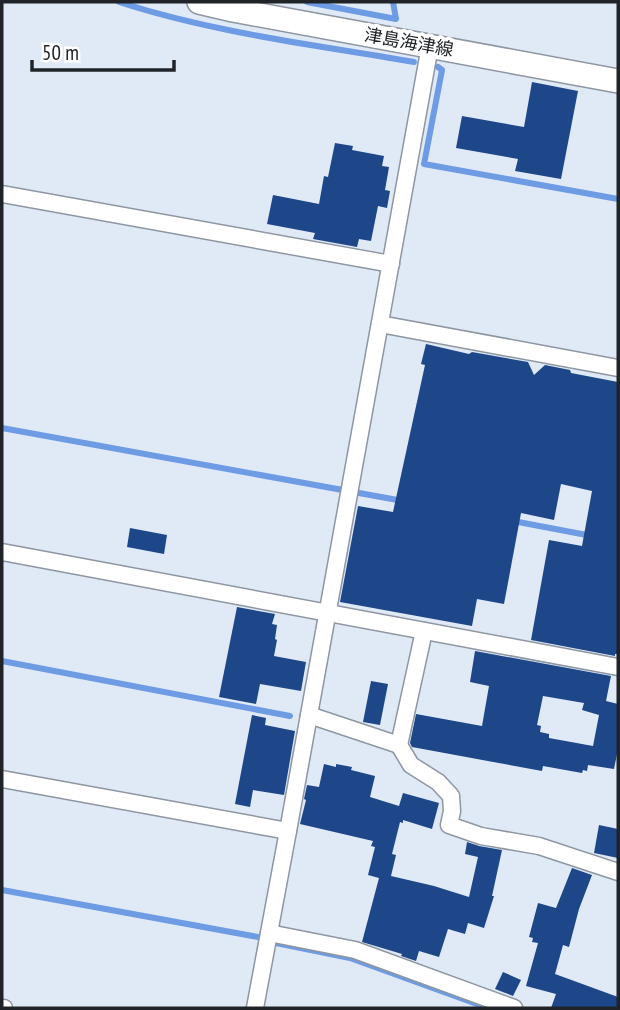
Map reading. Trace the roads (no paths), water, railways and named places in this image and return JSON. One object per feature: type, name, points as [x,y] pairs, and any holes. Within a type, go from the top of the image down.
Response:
[{"type":"main road","name":"津島海津線","points":[[200,2],[618,81]]},
{"type":"street","points":[[255,1008],[430,46]]},
{"type":"street","points":[[2,194],[391,264]]},
{"type":"street","points":[[380,324],[618,368]]},
{"type":"street","points":[[2,552],[618,667]]},
{"type":"street","points":[[399,746],[424,631]]},
{"type":"street","points":[[309,715],[399,746],[411,765],[438,782],[451,796],[449,825],[481,836],[539,846],[618,872]]},
{"type":"street","points":[[2,779],[288,831]]},
{"type":"street","points":[[269,933],[355,950],[514,1008]]},
{"type":"waterway","points":[[119,2],[228,30],[414,62]]},
{"type":"waterway","points":[[307,2],[396,19],[393,2]]},
{"type":"waterway","points":[[438,67],[442,70],[424,164],[618,199]]},
{"type":"waterway","points":[[2,428],[403,501]]},
{"type":"waterway","points":[[513,521],[592,536]]},
{"type":"waterway","points":[[2,661],[290,716]]},
{"type":"waterway","points":[[2,890],[258,937]]},
{"type":"waterway","points":[[276,943],[350,958],[488,1008]]}]
